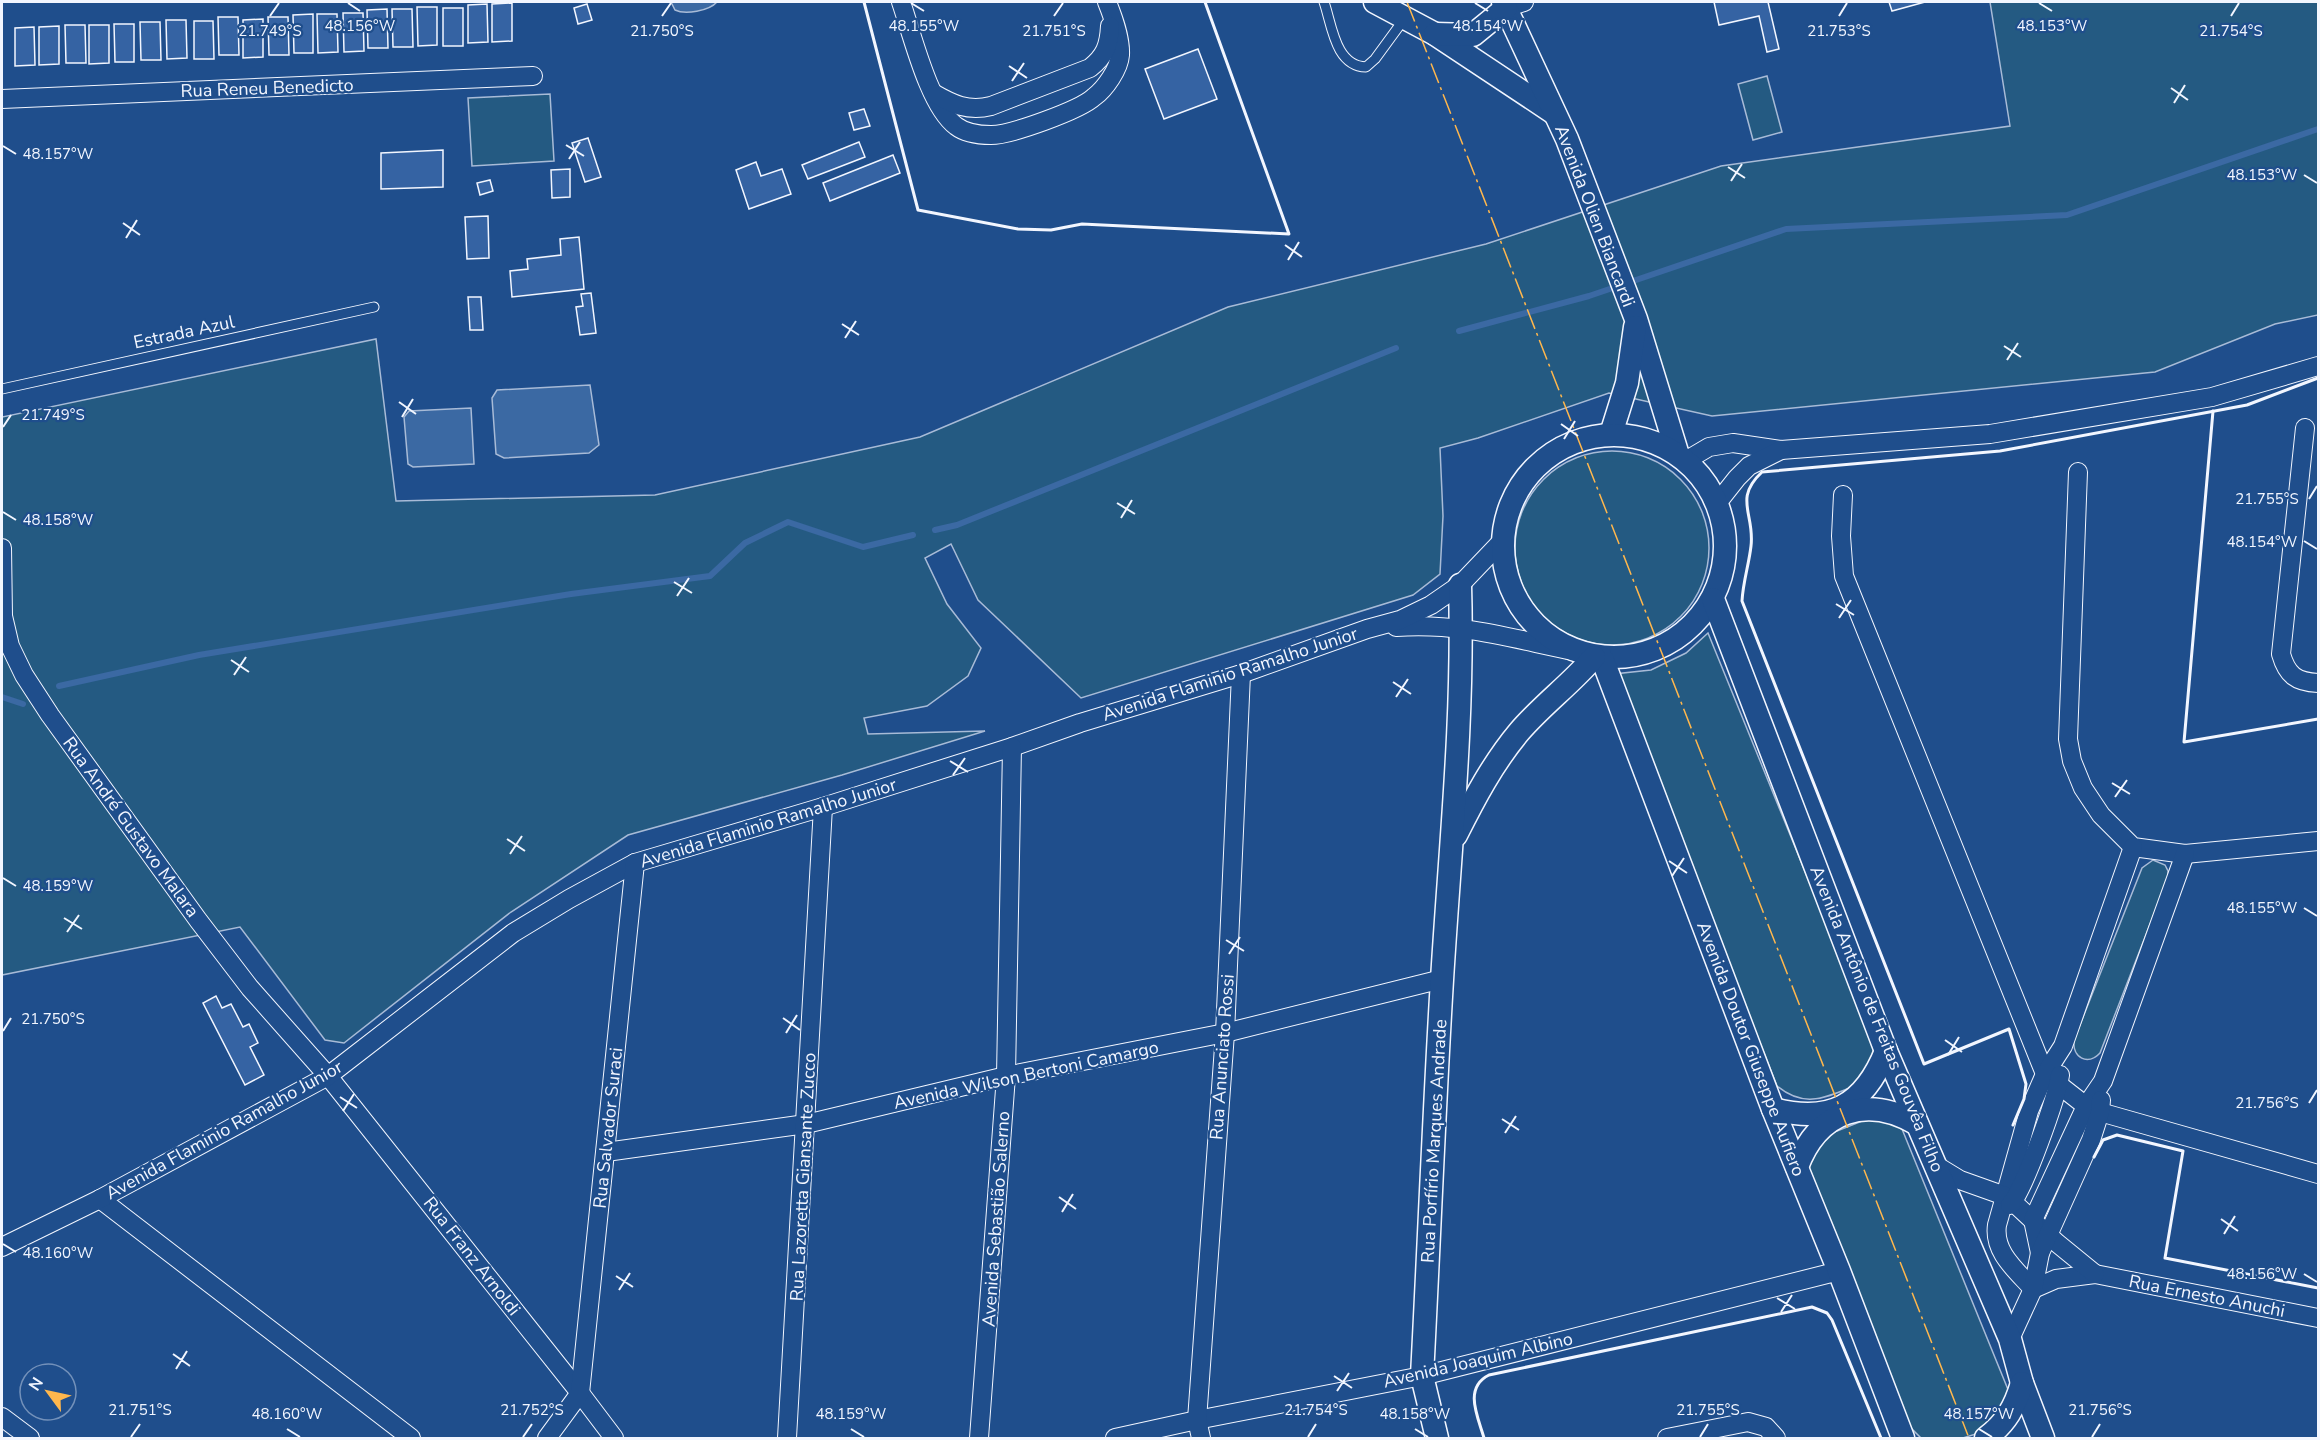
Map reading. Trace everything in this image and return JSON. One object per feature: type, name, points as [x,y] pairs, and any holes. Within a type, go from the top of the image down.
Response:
[{"type":"street","points":[[901,2],[933,93],[942,111],[957,127],[973,133],[992,135],[1014,131],[1093,99],[1108,84],[1120,56],[1109,6]]},
{"type":"street","name":"Avenida Olien Biancardi","points":[[1375,2],[1406,10],[1435,34],[1554,112]]},
{"type":"street","points":[[1435,34],[1473,35],[1511,4]]},
{"type":"street","name":"Avenida Olien Biancardi","points":[[1511,4],[1541,83],[1567,139],[1634,315],[1682,456]]},
{"type":"street","points":[[933,93],[956,106],[979,110],[1090,68],[1101,59],[1109,46],[1109,6]]},
{"type":"street","name":"Rua Reneu Benedicto","points":[[2,99],[533,76]]},
{"type":"street","name":"Avenida Olien Biancardi","points":[[1611,434],[1628,383],[1634,315]]},
{"type":"street","points":[[1682,456],[1709,447],[1733,443],[1781,450],[1990,434],[2212,397],[2319,366]]},
{"type":"street","points":[[2305,428],[2281,654],[2285,668],[2295,678],[2307,683],[2319,683]]},
{"type":"street","points":[[1611,434],[1646,438],[1682,456],[1705,479],[1718,502],[1726,534],[1724,567],[1713,598],[1693,626],[1666,645],[1635,656],[1590,655],[1544,633],[1520,607],[1510,587],[1504,564],[1503,540],[1506,516],[1516,493],[1536,466],[1558,449],[1584,438],[1611,434]]},
{"type":"street","points":[[1718,502],[1749,466],[1781,450]]},
{"type":"street","points":[[2078,472],[2068,739],[2072,760],[2083,788],[2102,815],[2133,847],[2185,854],[2319,841]]},
{"type":"street","points":[[1843,495],[1840,536],[1844,576],[2091,1140],[2040,1253],[2033,1289],[2010,1339]]},
{"type":"street","name":"Avenida Flaminio Ramalho Junior","points":[[2,1247],[100,1200],[328,1076],[513,933],[634,863],[823,807],[1080,723],[1241,674],[1410,615],[1431,605],[1460,585],[1503,540]]},
{"type":"street","name":"Rua André Gustavo Malara","points":[[2,548],[3,616],[10,646],[24,675],[50,715],[198,920],[250,988],[328,1076]]},
{"type":"street","name":"Rua Porfírio Marques Andrade","points":[[1437,1438],[1422,1376],[1442,979],[1453,841],[1461,629],[1460,585]]},
{"type":"street","name":"Avenida Antônio de Freitas Gouvêa Filho","points":[[1713,598],[1886,1051],[2010,1339],[2022,1383],[2043,1438]]},
{"type":"street","name":"Avenida Flaminio Ramalho Junior","points":[[1367,629],[1424,625],[1461,629],[1495,633],[1590,655]]},
{"type":"street","name":"Rua Porfírio Marques Andrade","points":[[1453,841],[1487,778],[1520,732],[1575,679],[1590,655]]},
{"type":"street","name":"Avenida Doutor Giuseppe Aufiero","points":[[1590,655],[1839,1270],[1903,1438]]},
{"type":"street","name":"Rua Anunciato Rossi","points":[[1202,1438],[1197,1420],[1225,1033],[1241,674]]},
{"type":"street","name":"Avenida Sebastião Salerno","points":[[979,1438],[1006,1076],[1012,747]]},
{"type":"street","name":"Rua Lazoretta Giansante Zucco","points":[[788,1438],[823,807]]},
{"type":"street","points":[[2040,1253],[2032,1220],[2072,1094],[2063,1046],[2133,847]]},
{"type":"street","points":[[2033,1289],[2001,1253],[1995,1236],[2000,1215],[2009,1199],[2029,1111],[2103,1081],[2185,854]]},
{"type":"street","name":"Rua Salvador Suraci","points":[[580,1393],[634,863]]},
{"type":"street","name":"Avenida Wilson Bertoni Camargo","points":[[606,1152],[806,1124],[1006,1076],[1225,1033],[1442,979]]},
{"type":"street","points":[[1773,1109],[1796,1115],[1820,1114],[1842,1106],[1862,1092],[1877,1074],[1886,1051]]},
{"type":"street","name":"Rua Franz Arnoldi","points":[[328,1076],[614,1438]]},
{"type":"street","points":[[2072,1094],[2319,1173]]},
{"type":"street","points":[[1797,1167],[1804,1149],[1815,1134],[1829,1121],[1846,1113],[1864,1108],[1883,1109],[1901,1114],[1917,1124]]},
{"type":"street","points":[[1936,1166],[1960,1180],[2009,1199]]},
{"type":"street","name":"Rua Ernesto Anuchi","points":[[2009,1199],[2095,1274]]},
{"type":"street","points":[[100,1200],[411,1438]]},
{"type":"street","name":"Avenida Joaquim Albino","points":[[1115,1438],[1422,1376],[1839,1270]]},
{"type":"street","name":"Rua Ernesto Anuchi","points":[[2033,1289],[2056,1280],[2095,1274],[2319,1317]]},
{"type":"street","points":[[1986,1438],[2004,1423],[2016,1404],[2022,1383]]},
{"type":"street","points":[[547,1438],[580,1393]]},
{"type":"street","points":[[2,1417],[30,1438]]},
{"type":"street","points":[[1667,1438],[1748,1422],[1766,1427],[1776,1438]]},
{"type":"lane","points":[[1324,2],[1338,45],[1345,59],[1355,66],[1366,67],[1375,59],[1406,10]]},
{"type":"lane","name":"Estrada Azul","points":[[2,389],[374,307]]},
{"type":"shaded area","points":[[671,2],[717,2],[703,10],[685,12],[675,10]]},
{"type":"shaded area","points":[[1990,2],[2318,2],[2318,315],[2275,324],[2155,372],[1712,416],[1609,393],[1478,438],[1440,448],[1443,516],[1440,574],[1413,595],[1081,698],[978,600],[951,544],[925,558],[947,604],[981,648],[968,676],[927,706],[864,718],[868,734],[985,731],[842,775],[628,835],[511,912],[344,1043],[325,1040],[240,927],[2,975],[2,417],[376,339],[396,501],[655,495],[920,437],[1228,307],[1486,244],[1721,166],[2010,126]]},
{"type":"shaded area","points":[[1767,76],[1782,132],[1753,140],[1738,84]]},
{"type":"shaded area","points":[[550,94],[554,161],[472,166],[468,98]]},
{"type":"shaded area","points":[[590,385],[599,445],[589,453],[504,458],[496,454],[492,398],[497,390]]},
{"type":"shaded area","points":[[471,408],[474,464],[413,467],[408,464],[404,417],[409,411]]},
{"type":"shaded area","points":[[1612,451],[1640,455],[1658,463],[1673,473],[1687,487],[1705,520],[1709,548],[1705,576],[1697,594],[1687,609],[1673,623],[1640,641],[1612,645],[1584,641],[1566,633],[1551,623],[1537,609],[1519,576],[1515,548],[1519,520],[1527,502],[1537,487],[1551,473],[1584,455]]},
{"type":"shaded area","points":[[1708,633],[1876,1046],[1862,1083],[1829,1096],[1798,1098],[1777,1086],[1614,674],[1651,670],[1686,653]]},
{"type":"shaded area","points":[[2153,860],[2165,865],[2168,878],[2100,1053],[2091,1059],[2082,1058],[2076,1051],[2074,1040],[2142,868]]},
{"type":"shaded area","points":[[1872,1117],[1883,1118],[1902,1129],[2009,1392],[1992,1429],[1963,1438],[1921,1438],[1909,1426],[1806,1162],[1822,1137]]},
{"type":"building","points":[[1714,2],[1768,2],[1779,49],[1767,52],[1759,16],[1719,25]]},
{"type":"building","points":[[1889,2],[1925,2],[1892,11]]},
{"type":"building","points":[[512,3],[512,41],[492,42],[492,4]]},
{"type":"building","points":[[487,4],[488,42],[468,43],[468,5]]},
{"type":"building","points":[[587,4],[592,20],[578,24],[574,8]]},
{"type":"building","points":[[417,7],[437,7],[437,45],[418,46]]},
{"type":"building","points":[[443,8],[463,8],[463,46],[443,46]]},
{"type":"building","points":[[387,9],[388,48],[368,48],[367,10]]},
{"type":"building","points":[[392,9],[412,9],[413,47],[393,47]]},
{"type":"building","points":[[343,13],[363,13],[364,51],[344,52]]},
{"type":"building","points":[[313,14],[313,53],[294,53],[293,15]]},
{"type":"building","points":[[317,14],[337,14],[338,52],[318,53]]},
{"type":"building","points":[[218,17],[238,17],[239,55],[219,55]]},
{"type":"building","points":[[268,17],[288,17],[289,55],[269,55]]},
{"type":"building","points":[[263,19],[263,57],[243,58],[243,20]]},
{"type":"building","points":[[166,20],[186,20],[187,58],[167,59]]},
{"type":"building","points":[[194,21],[213,21],[214,59],[194,59]]},
{"type":"building","points":[[140,22],[160,22],[161,60],[141,60]]},
{"type":"building","points":[[114,24],[134,24],[134,62],[115,62]]},
{"type":"building","points":[[65,25],[85,25],[86,63],[66,63]]},
{"type":"building","points":[[89,25],[109,25],[109,63],[89,64]]},
{"type":"building","points":[[59,26],[59,64],[39,65],[39,27]]},
{"type":"building","points":[[34,27],[35,65],[15,66],[15,28]]},
{"type":"building","points":[[1198,49],[1217,99],[1164,119],[1145,69]]},
{"type":"building","points":[[864,109],[870,126],[854,130],[849,113]]},
{"type":"building","points":[[588,138],[601,177],[585,182],[572,143]]},
{"type":"building","points":[[859,142],[865,157],[808,179],[802,165]]},
{"type":"building","points":[[443,150],[443,187],[381,189],[381,153]]},
{"type":"building","points":[[893,155],[900,173],[830,201],[823,183]]},
{"type":"building","points":[[756,162],[761,176],[782,169],[791,194],[749,209],[736,170]]},
{"type":"building","points":[[570,169],[570,197],[552,198],[551,170]]},
{"type":"building","points":[[490,180],[493,191],[480,195],[477,183]]},
{"type":"building","points":[[488,216],[489,258],[467,259],[465,217]]},
{"type":"building","points":[[579,237],[584,289],[512,297],[510,271],[528,269],[527,259],[561,255],[560,239]]},
{"type":"building","points":[[591,293],[596,333],[580,335],[576,307],[583,306],[581,294]]},
{"type":"building","points":[[468,297],[481,297],[483,330],[470,330]]},
{"type":"building","points":[[216,996],[222,1008],[231,1004],[243,1027],[249,1024],[258,1043],[250,1047],[264,1075],[245,1085],[203,1003]]},
{"type":"waterway","points":[[1459,331],[1589,296],[1786,229],[2067,215],[2318,129]]},
{"type":"waterway","points":[[935,530],[957,525],[1396,348]]},
{"type":"waterway","points":[[59,686],[199,655],[571,594],[710,576],[745,543],[788,522],[863,547],[913,535]]},
{"type":"waterway","points":[[2,697],[23,704]]},
{"type":"wall","points":[[864,2],[918,210],[1018,229],[1051,230],[1082,224],[1289,234],[1205,2]]},
{"type":"wall","points":[[2013,1125],[2024,1099],[2026,1084],[2009,1029],[1924,1064],[1742,601],[1751,546],[1747,507],[1749,490],[1762,472],[2000,451],[2247,405],[2318,378]]},
{"type":"wall","points":[[2213,411],[2184,742],[2318,719]]},
{"type":"wall","points":[[2094,1157],[2103,1140],[2117,1135],[2183,1151],[2165,1258],[2318,1288]]},
{"type":"wall","points":[[1484,1438],[1476,1412],[1474,1395],[1476,1387],[1489,1375],[1812,1307],[1827,1313],[1832,1320],[1881,1438]]},
{"type":"power","points":[[1407,2],[1969,1438]]}]
